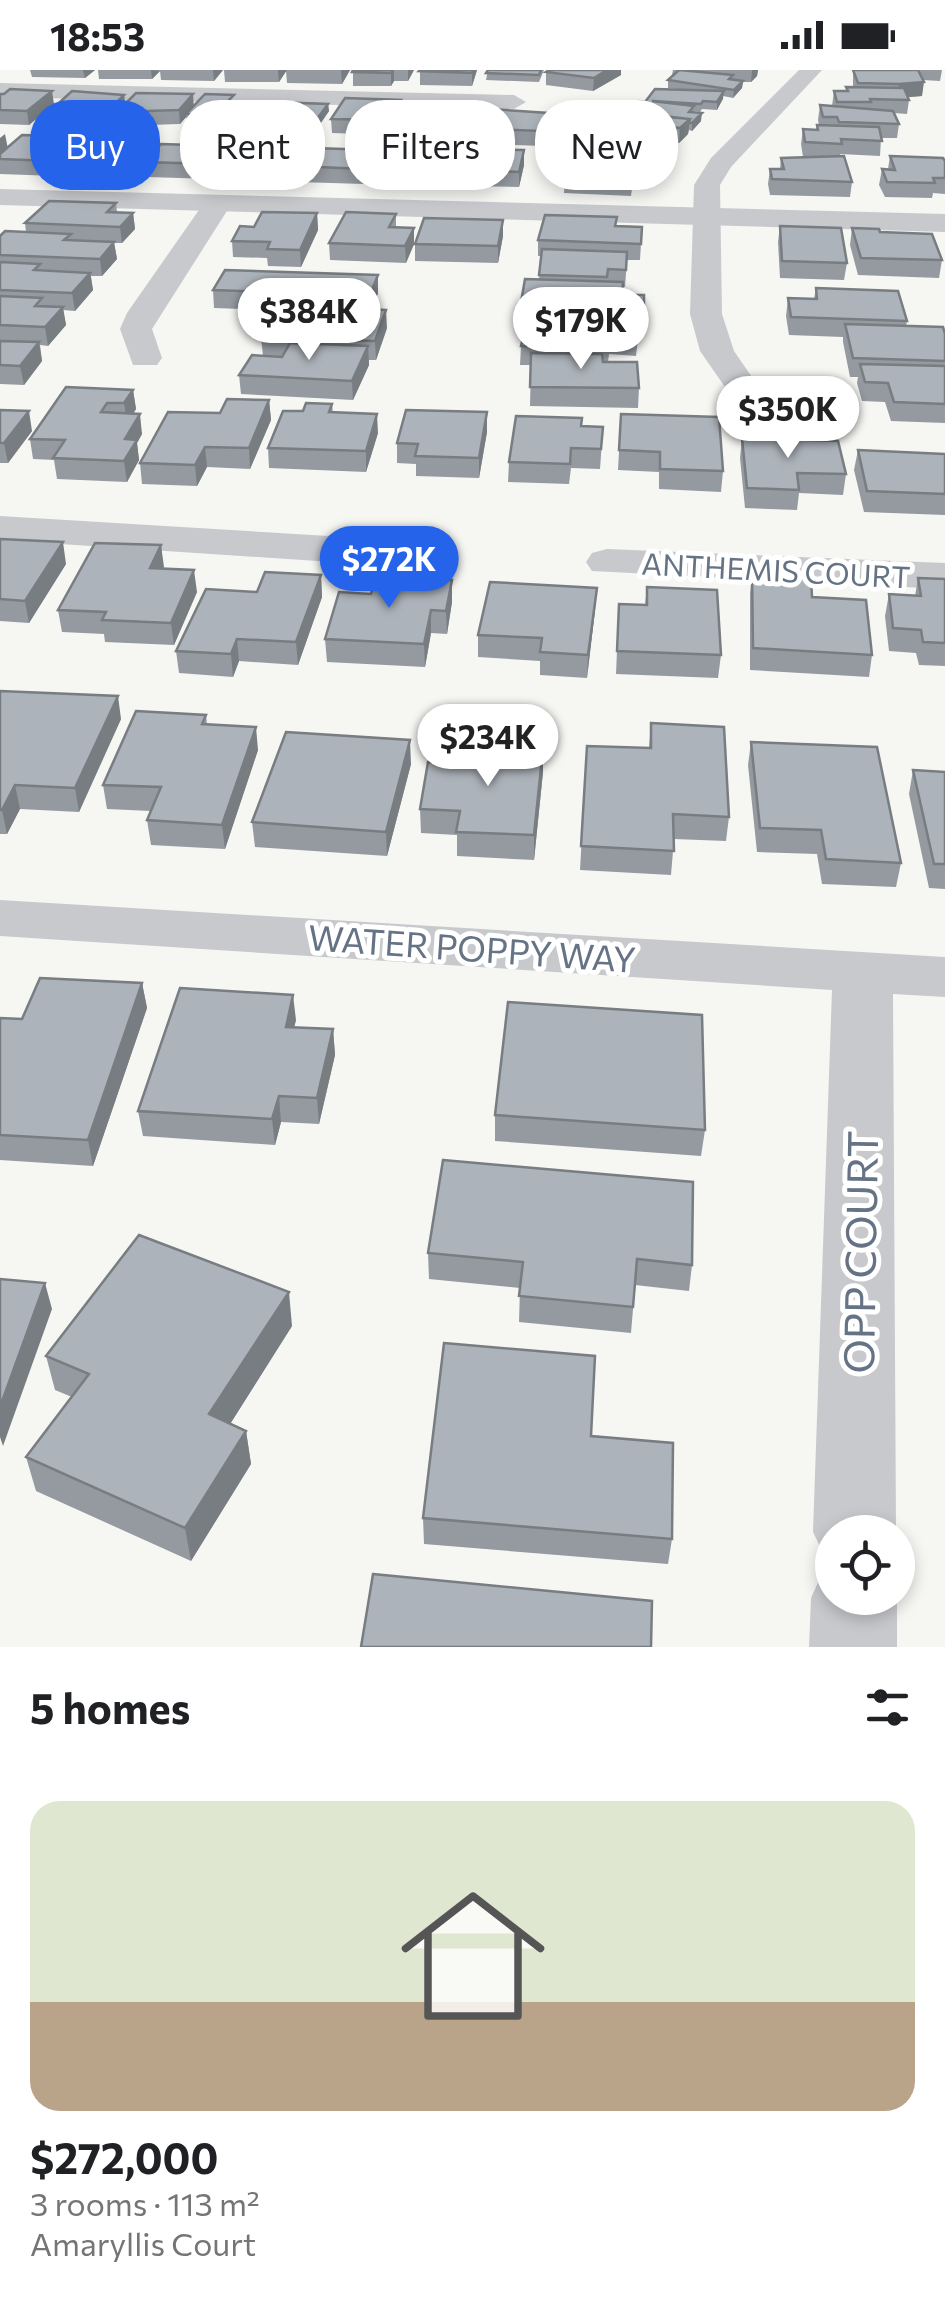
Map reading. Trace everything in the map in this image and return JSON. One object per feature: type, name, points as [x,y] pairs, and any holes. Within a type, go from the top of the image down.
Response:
[{"type":"street","points":[[737,380],[717,352],[706,314],[707,186],[720,163],[811,70]]},
{"type":"street","points":[[0,90],[428,100]]},
{"type":"street","points":[[0,196],[945,223]]},
{"type":"street","points":[[145,358],[136,330],[142,314],[218,203]]},
{"type":"street","points":[[0,528],[362,551]]},
{"type":"street","name":"ANTHEMIS COURT","points":[[607,562],[945,576]]},
{"type":"street","name":"WATER POPPY WAY","points":[[0,918],[945,977]]},
{"type":"street","name":"OPP COURT","points":[[855,1515],[863,972]]},
{"type":"street","points":[[853,1647],[854,1615]]},
{"type":"building","points":[[353,70],[393,70],[391,73]]},
{"type":"building","points":[[420,70],[473,70],[472,73]]},
{"type":"building","points":[[541,70],[539,75],[486,73]]},
{"type":"building","points":[[607,70],[594,78],[546,72]]},
{"type":"building","points":[[679,70],[733,75],[729,79],[743,81],[734,90],[668,80]]},
{"type":"building","points":[[853,70],[918,70],[924,82],[858,83]]},
{"type":"building","points":[[846,87],[904,88],[909,100],[837,102],[834,91],[848,91]]},
{"type":"building","points":[[10,89],[52,91],[41,100],[30,100],[27,111],[0,110],[0,94]]},
{"type":"building","points":[[655,89],[724,91],[717,102],[701,104],[647,100]]},
{"type":"building","points":[[72,91],[124,95],[119,100],[62,100]]},
{"type":"building","points":[[136,93],[193,94],[188,100],[180,100],[179,110],[160,111],[160,100],[129,100]]},
{"type":"building","points":[[205,94],[234,95],[229,100],[199,100]]},
{"type":"building","points":[[345,98],[401,100],[345,100],[345,119],[331,119]]},
{"type":"building","points":[[678,104],[694,106],[689,112],[702,113],[692,123],[690,119],[678,118]]},
{"type":"building","points":[[820,105],[893,111],[899,124],[839,122],[837,117],[823,117]]},
{"type":"building","points":[[515,111],[535,112],[535,131],[515,130]]},
{"type":"building","points":[[678,118],[690,119],[680,128]]},
{"type":"building","points":[[817,125],[879,127],[882,141],[805,142],[803,129],[818,130]]},
{"type":"building","points":[[22,135],[30,135],[30,160],[0,159],[0,154]]},
{"type":"building","points":[[160,145],[180,145],[180,163],[160,162]]},
{"type":"building","points":[[325,148],[345,149],[345,168],[325,167]]},
{"type":"building","points":[[515,150],[524,150],[519,172],[515,172]]},
{"type":"building","points":[[844,156],[852,182],[772,179],[770,169],[784,169],[781,158]]},
{"type":"building","points":[[890,156],[943,158],[945,178],[933,178],[935,183],[887,182],[882,169],[895,170]]},
{"type":"building","points":[[49,201],[116,203],[107,212],[133,213],[120,227],[25,223]]},
{"type":"building","points":[[262,212],[317,213],[300,250],[267,249],[270,242],[232,241],[240,226],[254,227]]},
{"type":"building","points":[[346,212],[396,214],[389,227],[414,228],[405,246],[329,243]]},
{"type":"building","points":[[545,215],[617,217],[615,226],[642,227],[641,244],[538,240]]},
{"type":"building","points":[[424,218],[503,220],[498,246],[415,244]]},
{"type":"building","points":[[780,226],[841,228],[847,263],[782,261]]},
{"type":"building","points":[[852,228],[932,234],[942,260],[861,258]]},
{"type":"building","points":[[5,231],[71,234],[64,240],[114,242],[100,259],[0,255],[0,236]]},
{"type":"building","points":[[542,249],[627,252],[626,270],[608,269],[607,277],[539,275]]},
{"type":"building","points":[[0,262],[40,264],[34,270],[90,273],[72,293],[0,290]]},
{"type":"building","points":[[225,270],[378,275],[367,302],[265,299],[269,292],[213,290]]},
{"type":"building","points":[[525,279],[623,282],[622,295],[644,295],[644,312],[520,308]]},
{"type":"building","points":[[816,288],[898,291],[907,321],[791,317],[788,298],[817,299]]},
{"type":"building","points":[[0,296],[42,298],[35,306],[63,307],[45,327],[0,325]]},
{"type":"building","points":[[302,307],[386,310],[375,341],[261,338],[270,319],[296,320]]},
{"type":"building","points":[[529,314],[639,319],[637,337],[610,336],[607,350],[521,346]]},
{"type":"building","points":[[845,324],[943,327],[945,361],[853,358]]},
{"type":"building","points":[[0,341],[39,342],[20,366],[0,365]]},
{"type":"building","points":[[290,343],[368,346],[352,381],[239,375],[252,355],[282,357]]},
{"type":"building","points":[[531,353],[602,354],[603,362],[637,362],[639,388],[530,387]]},
{"type":"building","points":[[860,364],[945,366],[945,404],[894,402],[888,383],[865,382]]},
{"type":"building","points":[[66,387],[133,390],[124,403],[107,403],[101,412],[140,414],[125,439],[137,440],[124,461],[53,458],[65,440],[30,439]]},
{"type":"building","points":[[227,399],[269,400],[249,448],[205,447],[195,465],[140,463],[168,412],[220,413]]},
{"type":"building","points":[[306,403],[332,404],[329,412],[377,414],[366,451],[268,448],[283,411],[303,411]]},
{"type":"building","points":[[0,410],[29,411],[4,443],[0,443]]},
{"type":"building","points":[[406,410],[487,412],[479,458],[415,456],[418,444],[397,443]]},
{"type":"building","points":[[621,414],[719,417],[723,471],[660,469],[660,452],[619,450]]},
{"type":"building","points":[[516,416],[582,418],[581,426],[603,427],[601,449],[571,448],[570,464],[509,462]]},
{"type":"building","points":[[742,438],[838,441],[846,474],[797,473],[799,490],[747,488]]},
{"type":"building","points":[[858,450],[945,454],[945,494],[867,491]]},
{"type":"building","points":[[0,539],[63,542],[25,601],[0,599]]},
{"type":"building","points":[[95,543],[161,545],[150,568],[194,570],[171,623],[102,620],[106,612],[58,610]]},
{"type":"building","points":[[265,572],[321,575],[296,642],[237,639],[231,654],[176,651],[206,589],[257,592]]},
{"type":"building","points":[[752,572],[811,576],[812,597],[866,600],[872,655],[753,648]]},
{"type":"building","points":[[376,576],[452,580],[446,611],[431,610],[424,644],[325,639],[339,592],[371,594]]},
{"type":"building","points":[[918,578],[945,579],[945,643],[923,642],[921,630],[893,628],[889,594],[921,596]]},
{"type":"building","points":[[490,582],[597,588],[588,655],[540,652],[542,638],[478,635]]},
{"type":"building","points":[[647,587],[717,590],[721,655],[617,651],[619,604],[647,605]]},
{"type":"building","points":[[0,691],[118,696],[75,788],[15,785],[0,810]]},
{"type":"building","points":[[136,711],[206,715],[202,724],[256,727],[222,825],[147,820],[161,787],[103,785]]},
{"type":"building","points":[[651,723],[724,727],[729,817],[673,814],[674,851],[581,846],[587,746],[651,748]]},
{"type":"building","points":[[286,732],[410,740],[386,832],[252,822]]},
{"type":"building","points":[[751,742],[877,747],[901,863],[826,859],[821,830],[760,828]]},
{"type":"building","points":[[460,744],[543,748],[534,835],[456,832],[460,811],[420,809],[428,762],[456,764]]},
{"type":"building","points":[[913,770],[945,772],[945,864],[934,864]]},
{"type":"building","points":[[40,978],[142,983],[88,1140],[0,1135],[0,1018],[22,1019]]},
{"type":"building","points":[[180,988],[293,995],[286,1027],[333,1029],[317,1098],[279,1096],[272,1119],[138,1111]]},
{"type":"building","points":[[508,1002],[702,1015],[705,1130],[495,1115]]},
{"type":"building","points":[[443,1160],[693,1182],[692,1265],[637,1259],[633,1307],[519,1296],[523,1262],[428,1253]]},
{"type":"building","points":[[139,1235],[289,1292],[209,1414],[246,1431],[185,1528],[26,1457],[89,1374],[46,1356]]},
{"type":"building","points":[[0,1279],[45,1283],[0,1407]]},
{"type":"building","points":[[444,1343],[595,1356],[591,1436],[673,1443],[672,1539],[423,1518]]},
{"type":"building","points":[[373,1574],[652,1601],[651,1647],[361,1647]]}]
